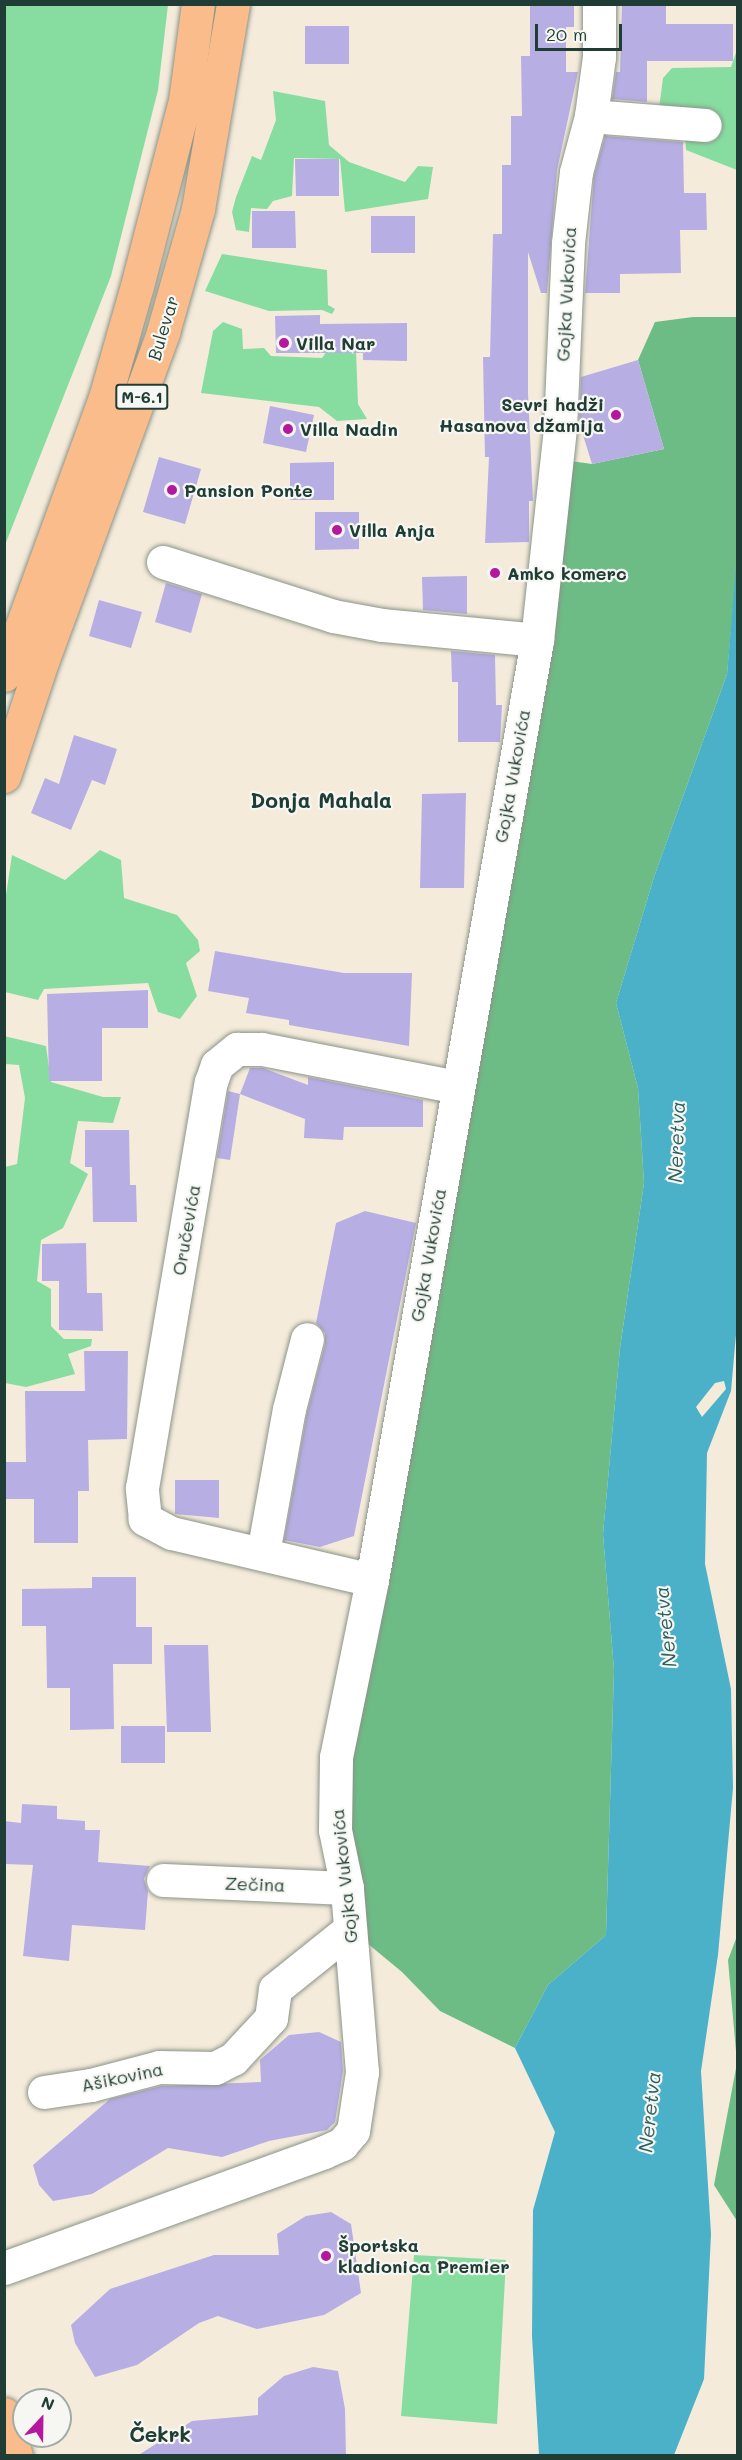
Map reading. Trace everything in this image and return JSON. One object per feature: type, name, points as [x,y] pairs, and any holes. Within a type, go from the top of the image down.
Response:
[{"type":"main road","name":"M-6.1","points":[[4,675],[105,398],[185,101],[198,4]]},
{"type":"main road","name":"Bulevar","points":[[4,776],[43,659],[163,332],[198,209],[233,4]]},
{"type":"main road","points":[[4,2414],[16,2456]]},
{"type":"street","name":"Gojka Vukovića","points":[[4,2268],[342,2144],[353,2131],[362,2072],[347,1888],[335,1830],[336,1757],[372,1580],[537,640],[560,428],[568,243],[576,172],[591,116],[599,57],[599,4]]},
{"type":"street","points":[[591,116],[705,125]]},
{"type":"street","points":[[163,562],[333,616],[382,625],[537,640]]},
{"type":"street","name":"Oručevića","points":[[372,1580],[159,1529],[145,1519],[141,1506],[211,1082],[217,1065],[237,1049],[262,1049],[457,1087]]},
{"type":"street","points":[[263,1553],[289,1409],[307,1339]]},
{"type":"street","name":"Zečina","points":[[163,1880],[347,1888]]},
{"type":"street","name":"Ašikovina","points":[[44,2092],[91,2085],[159,2067],[216,2068],[233,2059],[271,2018],[275,1989],[350,1929]]},
{"type":"green space","points":[[5,4],[168,5],[158,90],[111,276],[5,545]]},
{"type":"green space","points":[[737,50],[737,170],[686,150],[685,132],[658,116],[663,78],[672,68],[731,67]]},
{"type":"green space","points":[[273,91],[325,101],[329,145],[349,162],[405,182],[418,166],[433,167],[428,199],[345,212],[340,159],[294,158],[292,196],[273,201],[267,209],[251,208],[249,232],[236,230],[232,212],[236,197],[252,156],[261,160],[276,120]]},
{"type":"green space","points":[[222,254],[327,270],[328,305],[335,309],[332,314],[322,310],[269,311],[205,291]]},
{"type":"green space","points":[[693,317],[737,317],[738,555],[727,674],[654,877],[616,1003],[638,1088],[644,1183],[620,1348],[603,1534],[614,1670],[606,1935],[548,1985],[515,2048],[440,2011],[402,1972],[350,1929],[335,1830],[556,459],[592,464],[664,449],[638,360],[655,322]]},
{"type":"green space","points":[[223,322],[242,329],[243,349],[264,348],[271,356],[322,358],[330,347],[356,350],[358,404],[367,419],[337,421],[319,407],[201,393],[213,331]]},
{"type":"green space","points":[[100,850],[121,860],[124,898],[177,915],[198,940],[200,951],[186,963],[197,996],[180,1019],[158,1012],[148,983],[44,989],[38,1000],[5,992],[4,908],[12,855],[65,880]]},
{"type":"green space","points":[[4,1036],[46,1046],[51,1082],[103,1097],[121,1097],[113,1123],[78,1121],[70,1163],[88,1174],[63,1228],[41,1240],[37,1281],[51,1289],[51,1326],[64,1339],[92,1339],[91,1346],[68,1354],[75,1374],[26,1387],[5,1383],[5,1167],[17,1164],[25,1098],[19,1065],[5,1064]]},
{"type":"green space","points":[[737,1936],[738,2221],[714,2185],[737,2063],[728,1960]]},
{"type":"green space","points":[[414,2255],[506,2260],[497,2424],[401,2416]]},
{"type":"water","name":"Neretva","points":[[737,555],[738,1312],[731,1391],[707,1453],[705,1564],[731,1689],[733,1788],[718,1955],[701,2071],[711,2234],[704,2379],[674,2455],[539,2455],[532,2336],[533,2210],[555,2132],[515,2048],[548,1985],[606,1935],[614,1670],[603,1534],[620,1348],[644,1183],[638,1088],[616,1003],[654,877],[727,674]],"holes":[[[724,1381],[726,1389],[702,1417],[696,1407],[715,1383]]]},
{"type":"building","points":[[530,4],[574,4],[574,27],[566,27],[566,72],[578,72],[557,170],[547,293],[541,293],[528,252],[528,393],[533,501],[529,501],[529,542],[485,543],[489,457],[485,457],[483,357],[490,357],[493,234],[502,234],[502,165],[511,165],[511,116],[522,116],[521,56],[530,56]]},
{"type":"building","points":[[622,4],[666,4],[666,24],[733,24],[733,61],[647,61],[647,102],[612,99],[616,72],[620,72]]},
{"type":"building","points":[[305,26],[349,26],[349,64],[305,64]]},
{"type":"building","points":[[605,136],[683,142],[684,193],[706,193],[707,230],[680,230],[681,273],[620,274],[620,293],[585,293],[594,176]]},
{"type":"building","points":[[295,159],[339,159],[339,196],[296,196]]},
{"type":"building","points":[[252,211],[295,211],[296,248],[252,248]]},
{"type":"building","points":[[371,216],[415,216],[415,253],[371,253]]},
{"type":"building","points":[[320,315],[320,324],[407,323],[407,361],[363,360],[363,353],[276,353],[275,316]]},
{"type":"building","name":"Sevri hadži Hasanova džamija","points":[[638,360],[664,449],[592,464],[579,422],[581,377]]},
{"type":"building","name":"Villa Nadin","points":[[270,406],[314,415],[306,452],[263,443]]},
{"type":"building","name":"Pansion Ponte","points":[[159,457],[201,469],[185,524],[143,512]]},
{"type":"building","points":[[334,462],[334,500],[290,500],[290,463]]},
{"type":"building","points":[[315,512],[359,512],[359,549],[315,550]]},
{"type":"building","points":[[467,576],[467,614],[423,610],[422,577]]},
{"type":"building","points":[[166,583],[202,594],[191,633],[155,622]]},
{"type":"building","points":[[99,600],[142,612],[131,648],[89,636]]},
{"type":"building","points":[[451,651],[495,655],[496,705],[502,705],[500,742],[458,742],[458,682],[452,682]]},
{"type":"building","points":[[74,735],[117,749],[105,785],[92,780],[71,830],[31,813],[45,778],[59,784]]},
{"type":"building","points":[[466,793],[464,888],[420,888],[422,794]]},
{"type":"building","points":[[215,951],[344,973],[412,973],[409,1046],[289,1025],[289,1020],[246,1013],[249,998],[208,991]]},
{"type":"building","points":[[148,990],[148,1028],[102,1028],[102,1081],[49,1081],[47,994]]},
{"type":"building","points":[[250,1068],[263,1068],[308,1085],[308,1077],[423,1100],[423,1127],[344,1127],[343,1140],[304,1138],[305,1119],[240,1094]]},
{"type":"building","points":[[228,1091],[240,1094],[230,1160],[217,1158]]},
{"type":"building","points":[[85,1130],[129,1130],[130,1185],[136,1185],[137,1222],[93,1222],[92,1167],[85,1167]]},
{"type":"building","points":[[365,1211],[416,1223],[354,1536],[320,1547],[284,1540],[307,1413],[325,1344],[325,1333],[316,1323],[336,1223]]},
{"type":"building","points":[[86,1243],[87,1293],[102,1293],[103,1331],[59,1330],[59,1281],[42,1281],[42,1244]]},
{"type":"building","points":[[84,1351],[128,1351],[127,1439],[88,1440],[89,1491],[78,1491],[78,1543],[34,1543],[34,1499],[4,1499],[4,1462],[26,1462],[25,1391],[85,1391]]},
{"type":"building","points":[[175,1480],[219,1480],[219,1518],[175,1514]]},
{"type":"building","points":[[92,1577],[136,1577],[136,1627],[152,1627],[152,1664],[113,1664],[114,1729],[70,1730],[70,1688],[47,1688],[46,1626],[22,1626],[22,1589],[92,1588]]},
{"type":"building","points":[[164,1645],[208,1645],[211,1732],[167,1732]]},
{"type":"building","points":[[121,1726],[165,1726],[165,1763],[121,1763]]},
{"type":"building","points":[[22,1804],[57,1806],[57,1819],[85,1821],[85,1830],[100,1830],[98,1862],[150,1866],[144,1879],[148,1891],[145,1930],[72,1925],[69,1961],[23,1956],[33,1865],[4,1864],[4,1821],[21,1823]]},
{"type":"building","points":[[319,2032],[341,2042],[343,2071],[335,2122],[327,2130],[269,2141],[222,2157],[168,2148],[92,2194],[53,2201],[39,2185],[33,2165],[110,2099],[161,2086],[261,2082],[260,2060],[289,2035]]},
{"type":"building","points":[[331,2212],[351,2224],[361,2293],[324,2315],[257,2329],[218,2316],[199,2323],[137,2365],[95,2377],[75,2343],[71,2325],[110,2289],[214,2255],[279,2255],[277,2234],[306,2216]]},
{"type":"building","points":[[313,2367],[338,2371],[345,2409],[346,2456],[137,2456],[192,2421],[258,2415],[258,2398],[284,2376]]},
{"type":"place","name":"Villa Nar","points":[[284,343]]},
{"type":"place","name":"Sevri hadži Hasanova džamija","points":[[616,415]]},
{"type":"place","name":"Villa Nadin","points":[[288,429]]},
{"type":"place","name":"Pansion Ponte","points":[[172,490]]},
{"type":"place","name":"Villa Anja","points":[[337,530]]},
{"type":"place","name":"Amko komerc","points":[[495,573]]},
{"type":"place","name":"Športska kladionica Premier","points":[[326,2256]]},
{"type":"district","name":"Donja Mahala","points":[[321,800]]},
{"type":"district","name":"Čekrk","points":[[160,2434]]}]
